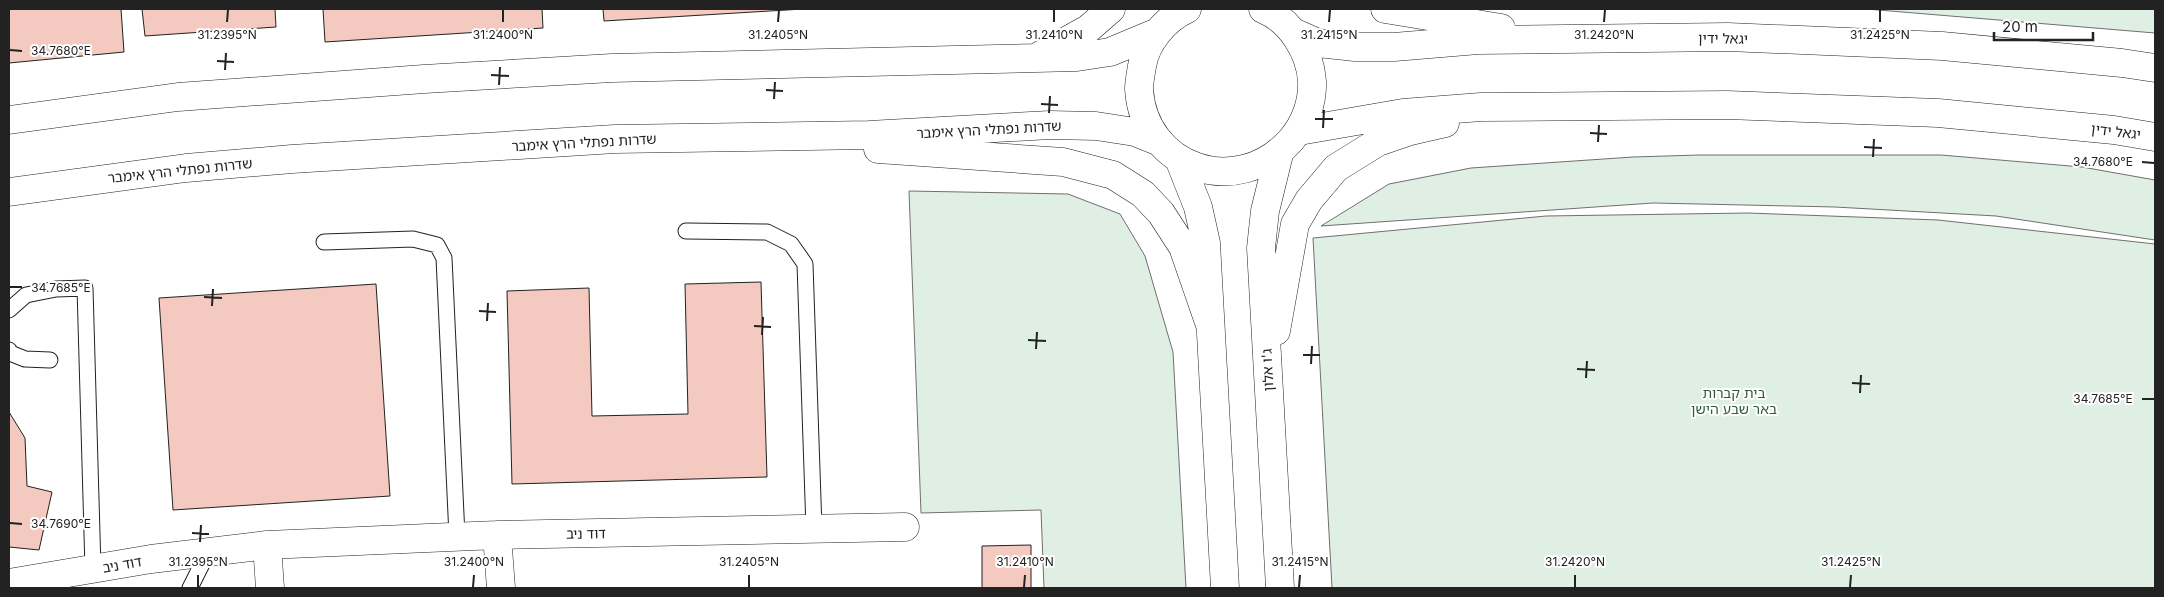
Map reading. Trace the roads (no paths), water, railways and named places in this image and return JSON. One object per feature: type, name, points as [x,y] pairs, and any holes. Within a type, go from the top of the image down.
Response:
[{"type":"main road","points":[[1035,58],[1088,29],[1111,9]]},
{"type":"main road","points":[[1385,9],[1569,39]]},
{"type":"main road","points":[[1183,10],[1168,21],[1158,32],[1144,58],[1139,88],[1144,116],[1169,151],[1198,207],[1206,243],[1225,588]]},
{"type":"main road","points":[[1267,10],[1293,32],[1306,55],[1312,80],[1309,106],[1299,131],[1279,154]]},
{"type":"main road","points":[[9,120],[178,97],[434,78],[612,68],[1077,57],[1110,52],[1158,32]]},
{"type":"main road","name":"יגאל ידין","points":[[1293,32],[1318,42],[1355,47],[1478,40],[1728,38],[1942,46],[2122,63],[2155,68]]},
{"type":"main road","name":"יגאל ידין","points":[[1299,131],[1403,113],[1522,107],[1727,105],[1938,113],[2114,130],[2155,137]]},
{"type":"main road","points":[[1268,374],[1295,224],[1309,200],[1336,168],[1378,142],[1410,131],[1522,107]]},
{"type":"main road","name":"שדרות נפתלי הרץ אימבר","points":[[9,192],[186,168],[292,159],[605,140],[869,135],[1050,126],[1096,126],[1135,132],[1203,170],[1230,172],[1256,167],[1279,154]]},
{"type":"main road","points":[[702,138],[1063,162],[1113,175],[1143,194],[1162,213],[1183,247],[1210,325]]},
{"type":"main road","name":"ג'ו אלון","points":[[1279,154],[1265,211],[1261,248],[1280,588]]},
{"type":"main road","name":"דוד ניב","points":[[9,583],[151,559],[267,545],[457,536],[905,527]]},
{"type":"main road","points":[[497,535],[501,588]]},
{"type":"main road","points":[[267,545],[270,588]]},
{"type":"lane","points":[[686,231],[767,232],[791,244],[805,264],[814,529]]},
{"type":"lane","points":[[324,242],[413,239],[436,245],[444,258],[457,536]]},
{"type":"lane","points":[[9,310],[26,295],[56,289],[84,288],[93,569]]},
{"type":"lane","points":[[9,350],[10,353],[25,359],[50,360]]},
{"type":"lane","points":[[190,588],[208,552]]},
{"type":"park label","name":"בית קברות באר שבע הישן","points":[[1734,400]]}]
